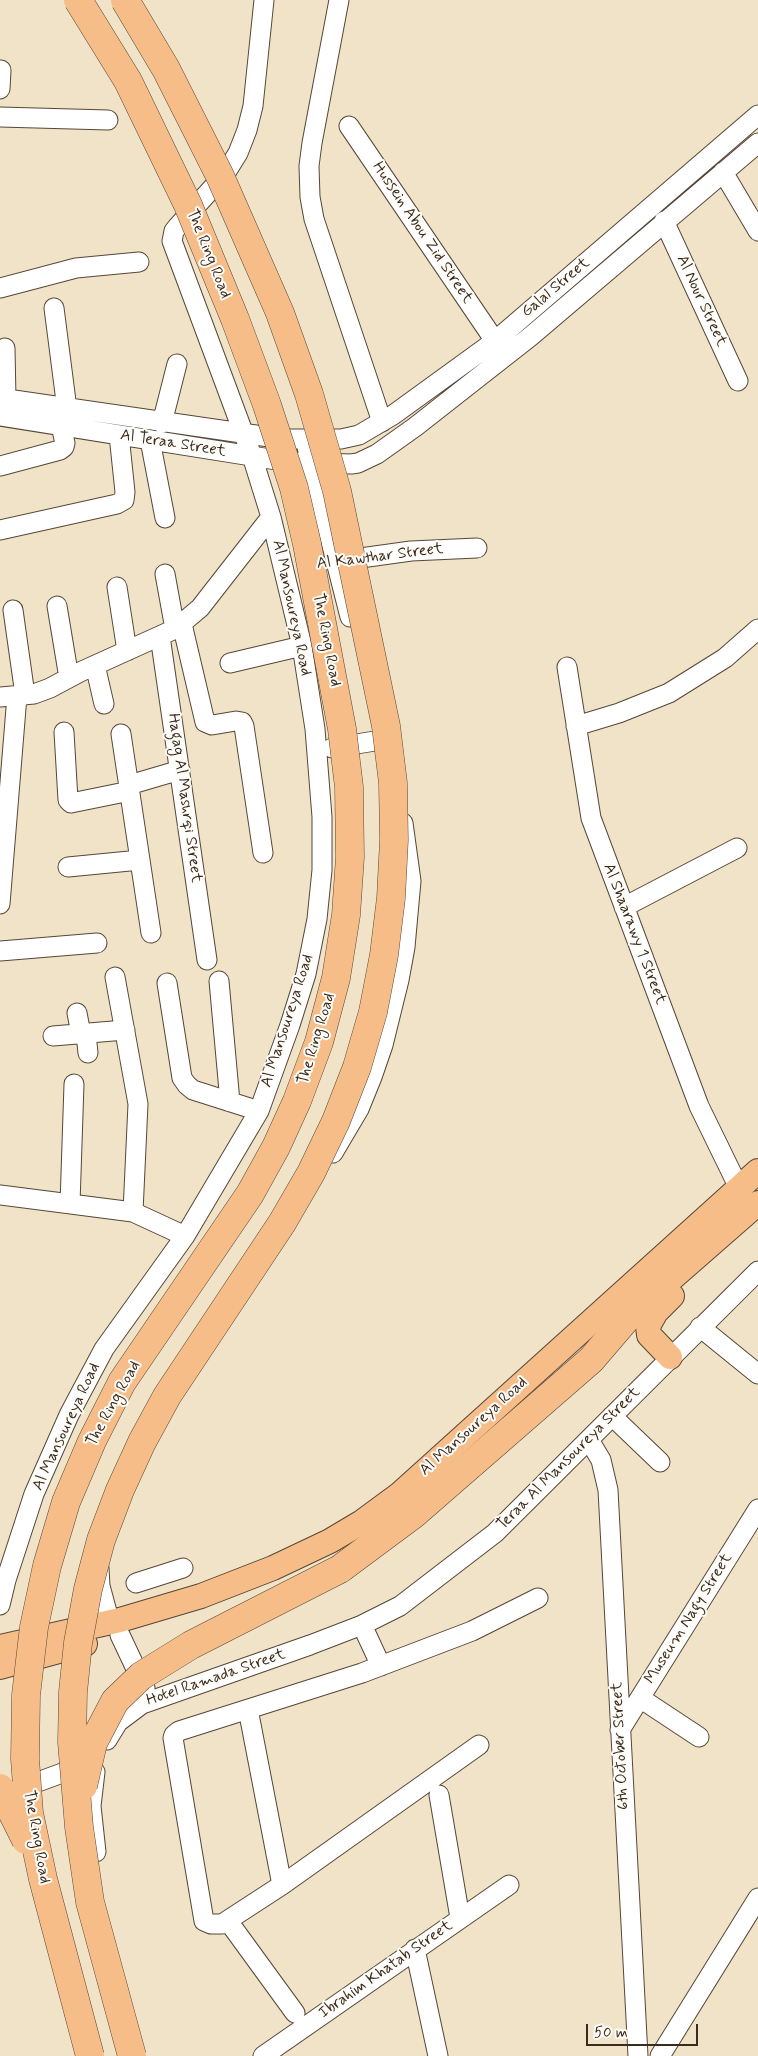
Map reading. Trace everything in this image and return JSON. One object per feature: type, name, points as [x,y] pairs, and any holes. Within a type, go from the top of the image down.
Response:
[{"type":"highway","name":"The Ring Road","points":[[78,0],[128,81],[184,197],[235,319],[268,405],[294,488],[307,544],[342,729],[349,787],[350,856],[346,915],[336,978],[319,1042],[297,1101],[276,1147],[250,1194],[122,1382],[92,1441],[74,1485],[47,1566],[34,1626],[26,1695],[26,1759],[29,1813],[40,1871],[90,2056]]},
{"type":"highway","points":[[125,0],[174,86],[220,176],[280,313],[309,394],[337,491],[386,726],[393,783],[394,840],[391,898],[384,955],[375,1002],[356,1067],[336,1121],[311,1173],[282,1223],[159,1412],[142,1442],[120,1490],[101,1540],[88,1589],[78,1643],[73,1692],[72,1742],[79,1827],[90,1902],[132,2056]]},
{"type":"highway","points":[[79,1827],[82,1790],[93,1743],[115,1701],[141,1676],[191,1645],[340,1569],[414,1514],[591,1360],[627,1318]]},
{"type":"highway","points":[[0,1788],[40,1871]]},
{"type":"main road","name":"Al Mansoureya Road","points":[[166,1615],[228,1586],[273,1568],[330,1540],[362,1522],[400,1494],[758,1170]]},
{"type":"main road","name":"Al Mansoureya Road","points":[[0,1667],[115,1629],[231,1598],[311,1563],[343,1546],[374,1527],[403,1505],[627,1318],[758,1203]]},
{"type":"main road","points":[[670,1357],[649,1334],[648,1326],[656,1312],[695,1276],[714,1254],[731,1227]]},
{"type":"main road","name":"Al Mansoureya Road","points":[[0,1647],[115,1629]]},
{"type":"street","name":"Al Mansoureya Road","points":[[0,1606],[6,1580],[34,1494],[69,1415],[104,1349],[184,1236],[258,1111],[290,1025],[306,974],[317,919],[322,870],[322,817],[316,750],[302,646],[271,517],[252,456],[172,241],[174,231],[225,174],[238,153],[247,130],[253,106],[264,0]]},
{"type":"street","points":[[339,0],[312,143],[309,166],[310,197],[314,219],[382,422]]},
{"type":"street","points":[[0,88],[1,70]]},
{"type":"street","name":"Galal Street","points":[[341,439],[359,435],[382,422],[424,394],[495,340],[758,115]]},
{"type":"street","points":[[0,117],[108,120]]},
{"type":"street","name":"Hussein Abou Zid Street","points":[[349,126],[495,340]]},
{"type":"street","name":"Galal Street","points":[[347,464],[358,463],[378,454],[415,427],[531,336],[758,143]]},
{"type":"street","points":[[723,172],[758,230]]},
{"type":"street","name":"Al Nour Street","points":[[664,221],[738,381]]},
{"type":"street","points":[[588,260],[601,276]]},
{"type":"street","points":[[0,288],[81,267],[139,262]]},
{"type":"street","points":[[0,466],[60,450],[66,442],[54,308]]},
{"type":"street","points":[[2,412],[4,348]]},
{"type":"street","points":[[162,423],[177,364]]},
{"type":"street","name":"Al Teraa Street","points":[[2,412],[162,423],[283,439],[341,439]]},
{"type":"street","name":"Al Teraa Street","points":[[64,417],[119,435],[289,462],[347,464]]},
{"type":"street","points":[[0,530],[117,504],[124,500],[125,492],[119,435]]},
{"type":"street","points":[[151,1700],[115,1629],[100,1586],[101,1548],[113,1512],[154,1429],[359,1109],[383,1045],[400,980],[406,939],[411,881],[405,830],[305,439]]},
{"type":"street","points":[[341,439],[347,464]]},
{"type":"street","points":[[150,440],[165,518]]},
{"type":"street","points":[[14,696],[50,688],[172,630],[200,608],[271,517]]},
{"type":"street","name":"Al Kawthar Street","points":[[284,569],[411,551],[477,548]]},
{"type":"street","points":[[165,574],[172,630],[205,722],[212,725],[236,721],[242,722],[244,726],[263,853]]},
{"type":"street","points":[[116,587],[127,651]]},
{"type":"street","points":[[58,606],[69,678]]},
{"type":"street","points":[[0,904],[14,696],[14,610]]},
{"type":"street","points":[[576,726],[669,693],[725,658],[758,629]]},
{"type":"street","name":"Hagag Al Mashrqi Street","points":[[172,630],[180,770],[207,960]]},
{"type":"street","points":[[230,663],[302,646]]},
{"type":"street","points":[[95,665],[104,704]]},
{"type":"street","name":"Al Shaarawy 1 Street","points":[[567,667],[591,818],[699,1106],[739,1188]]},
{"type":"street","points":[[64,732],[68,800],[71,802],[129,788],[180,770]]},
{"type":"street","points":[[121,734],[150,933]]},
{"type":"street","points":[[316,750],[381,740]]},
{"type":"street","points":[[624,907],[738,848]]},
{"type":"street","points":[[68,867],[140,860]]},
{"type":"street","points":[[0,951],[97,943]]},
{"type":"street","points":[[115,977],[138,1104],[132,1212]]},
{"type":"street","points":[[219,981],[230,1102]]},
{"type":"street","points":[[167,983],[182,1078],[194,1090],[258,1111]]},
{"type":"street","points":[[77,1013],[88,1053]]},
{"type":"street","points":[[53,1036],[125,1030]]},
{"type":"street","points":[[70,1204],[74,1084]]},
{"type":"street","points":[[0,1194],[132,1212],[184,1236]]},
{"type":"street","name":"Teraa Al Mansoureya Street","points":[[362,1625],[400,1606],[495,1533],[758,1270]]},
{"type":"street","points":[[700,1327],[758,1374]]},
{"type":"street","points":[[612,1416],[660,1462]]},
{"type":"street","name":"6th October Street","points":[[589,1440],[601,1460],[607,1480],[638,2056]]},
{"type":"street","name":"Museum Nagy Street","points":[[620,1730],[758,1509]]},
{"type":"street","points":[[136,1583],[183,1568]]},
{"type":"street","points":[[154,1577],[166,1615]]},
{"type":"street","points":[[479,1745],[282,1885],[228,1921],[222,1924],[211,1924],[204,1921],[173,1738],[174,1734],[381,1666],[472,1631],[538,1598]]},
{"type":"street","points":[[362,1625],[381,1666]]},
{"type":"street","name":"Hotel Ramada Street","points":[[144,2056],[102,1898],[91,1806],[97,1760],[118,1722],[142,1704],[362,1625]]},
{"type":"street","points":[[640,1698],[699,1737]]},
{"type":"street","points":[[248,1709],[282,1885]]},
{"type":"street","points":[[0,1795],[97,1760]]},
{"type":"street","points":[[439,1795],[460,1918]]},
{"type":"street","name":"Ibrahim Khatab Street","points":[[263,2056],[281,2050],[415,1949],[509,1885]]},
{"type":"street","points":[[660,2056],[758,1898]]},
{"type":"street","points":[[228,1921],[295,2013]]},
{"type":"street","points":[[415,1949],[438,2056]]}]
